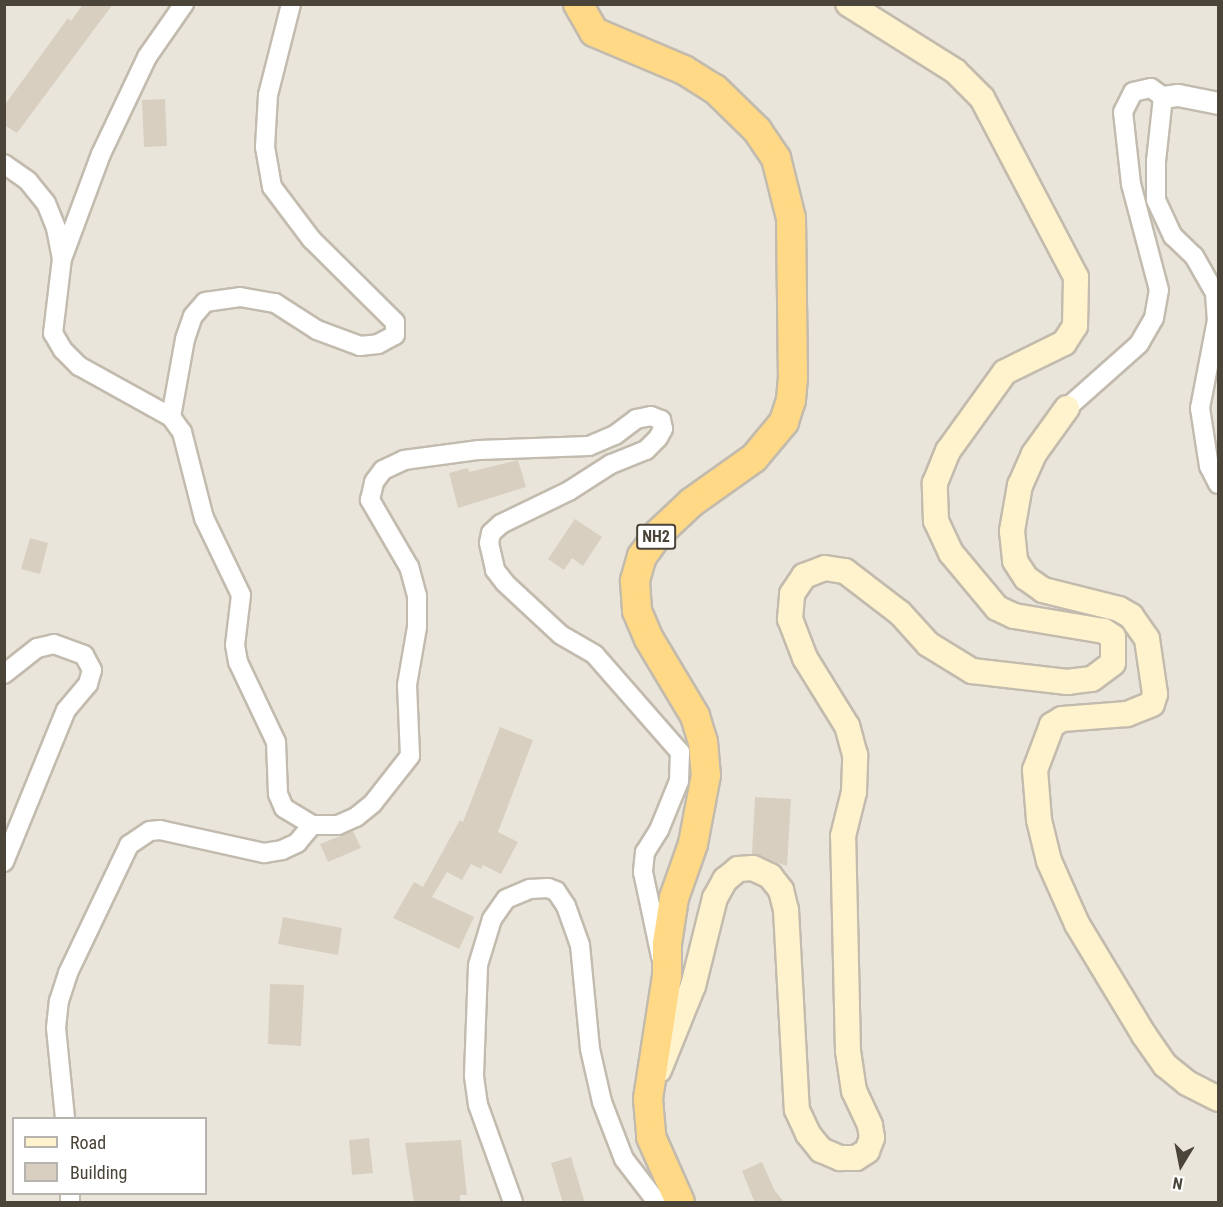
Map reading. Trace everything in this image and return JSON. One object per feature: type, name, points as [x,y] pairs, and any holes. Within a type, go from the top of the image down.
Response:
[{"type":"highway","name":"NH2","points":[[578,4],[594,32],[692,75],[716,89],[757,130],[776,158],[791,218],[793,377],[791,400],[783,422],[754,458],[692,502],[658,533],[642,556],[635,581],[637,611],[649,639],[695,716],[703,742],[706,775],[695,833],[674,898],[667,944],[667,976],[648,1099],[651,1137],[680,1203]]},
{"type":"main road","points":[[648,1099],[693,987],[715,898],[725,880],[738,869],[753,868],[770,876],[781,890],[786,910],[797,1110],[808,1134],[822,1150],[840,1158],[856,1158],[867,1151],[872,1138],[854,1091],[848,1051],[843,836],[854,792],[855,755],[847,726],[805,658],[790,619],[792,594],[804,576],[825,568],[845,571],[900,613],[928,644],[972,671],[1067,682],[1092,679],[1113,663],[1113,638],[1104,631],[1014,616],[997,609],[951,553],[936,521],[935,483],[948,451],[1005,372],[1064,343],[1075,326],[1076,277],[982,98],[954,71],[848,4]]},
{"type":"main road","points":[[1067,408],[1034,454],[1020,485],[1012,531],[1015,561],[1026,578],[1043,590],[1119,609],[1131,616],[1147,639],[1155,694],[1152,704],[1127,714],[1062,719],[1052,725],[1035,770],[1039,820],[1049,861],[1077,924],[1144,1035],[1165,1065],[1187,1083],[1218,1099]]},
{"type":"street","points":[[184,4],[147,57],[101,154],[62,258],[53,333],[63,350],[79,366],[171,417],[182,432],[204,518],[240,596],[235,645],[238,662],[276,742],[278,794],[284,808],[312,825],[339,825],[356,817],[373,803],[410,756],[406,685],[417,627],[417,596],[409,567],[370,500],[374,482],[383,470],[404,460],[479,450],[589,446],[615,435],[636,419],[651,416],[661,420],[663,429],[646,450],[610,464],[569,491],[501,524],[491,533],[489,543],[495,570],[505,583],[561,635],[595,655],[680,752],[679,781],[645,852],[643,872],[649,915],[667,976]]},
{"type":"street","points":[[171,417],[185,339],[194,316],[205,302],[240,297],[275,303],[317,330],[360,346],[378,344],[394,335],[395,322],[312,240],[272,187],[265,147],[268,95],[291,4]]},
{"type":"street","points":[[1067,408],[1139,344],[1154,318],[1159,290],[1131,184],[1123,112],[1133,92],[1151,88],[1163,97],[1178,95],[1218,103]]},
{"type":"street","points":[[1163,97],[1155,161],[1156,200],[1173,236],[1194,256],[1215,293],[1217,320],[1200,408],[1209,466],[1218,484]]},
{"type":"street","points":[[4,164],[28,181],[46,203],[62,258]]},
{"type":"street","points":[[4,674],[37,648],[54,644],[84,655],[92,670],[88,684],[66,710],[4,862]]},
{"type":"street","points":[[65,1117],[56,1028],[59,1001],[68,973],[129,844],[150,831],[160,830],[264,853],[282,850],[297,843],[312,825]]},
{"type":"street","points":[[513,1203],[478,1105],[474,1075],[478,965],[492,919],[506,899],[530,889],[548,888],[556,891],[566,906],[580,945],[590,1049],[602,1102],[624,1159],[657,1203]]},
{"type":"shaded area","points":[[5,5],[1218,5],[1218,1202],[5,1202]]},
{"type":"building","points":[[83,4],[113,4],[17,133],[4,125],[4,106],[68,18],[71,21]]},
{"type":"building","points":[[165,99],[167,146],[144,147],[142,100]]},
{"type":"building","points":[[518,460],[526,487],[458,508],[449,473],[468,468],[469,472]]},
{"type":"building","points":[[575,519],[602,537],[583,566],[572,558],[564,570],[548,559]]},
{"type":"building","points":[[30,538],[48,543],[40,574],[21,569]]},
{"type":"building","points":[[500,727],[533,740],[498,832],[518,842],[501,874],[483,865],[481,869],[471,864],[462,880],[447,872],[432,897],[474,917],[459,949],[393,918],[414,882],[423,887],[460,820],[463,822]]},
{"type":"building","points":[[755,797],[791,799],[787,866],[752,854]]},
{"type":"building","points":[[353,831],[361,848],[328,862],[320,844]]},
{"type":"building","points":[[283,917],[342,928],[338,955],[278,944]]},
{"type":"building","points":[[270,984],[304,985],[301,1046],[268,1044]]},
{"type":"building","points":[[369,1138],[373,1173],[352,1175],[349,1140]]},
{"type":"building","points":[[461,1140],[467,1195],[460,1195],[460,1203],[414,1203],[405,1143]]},
{"type":"building","points":[[571,1157],[585,1203],[563,1203],[551,1163]]},
{"type":"building","points":[[762,1162],[775,1191],[785,1203],[755,1203],[742,1171]]}]
